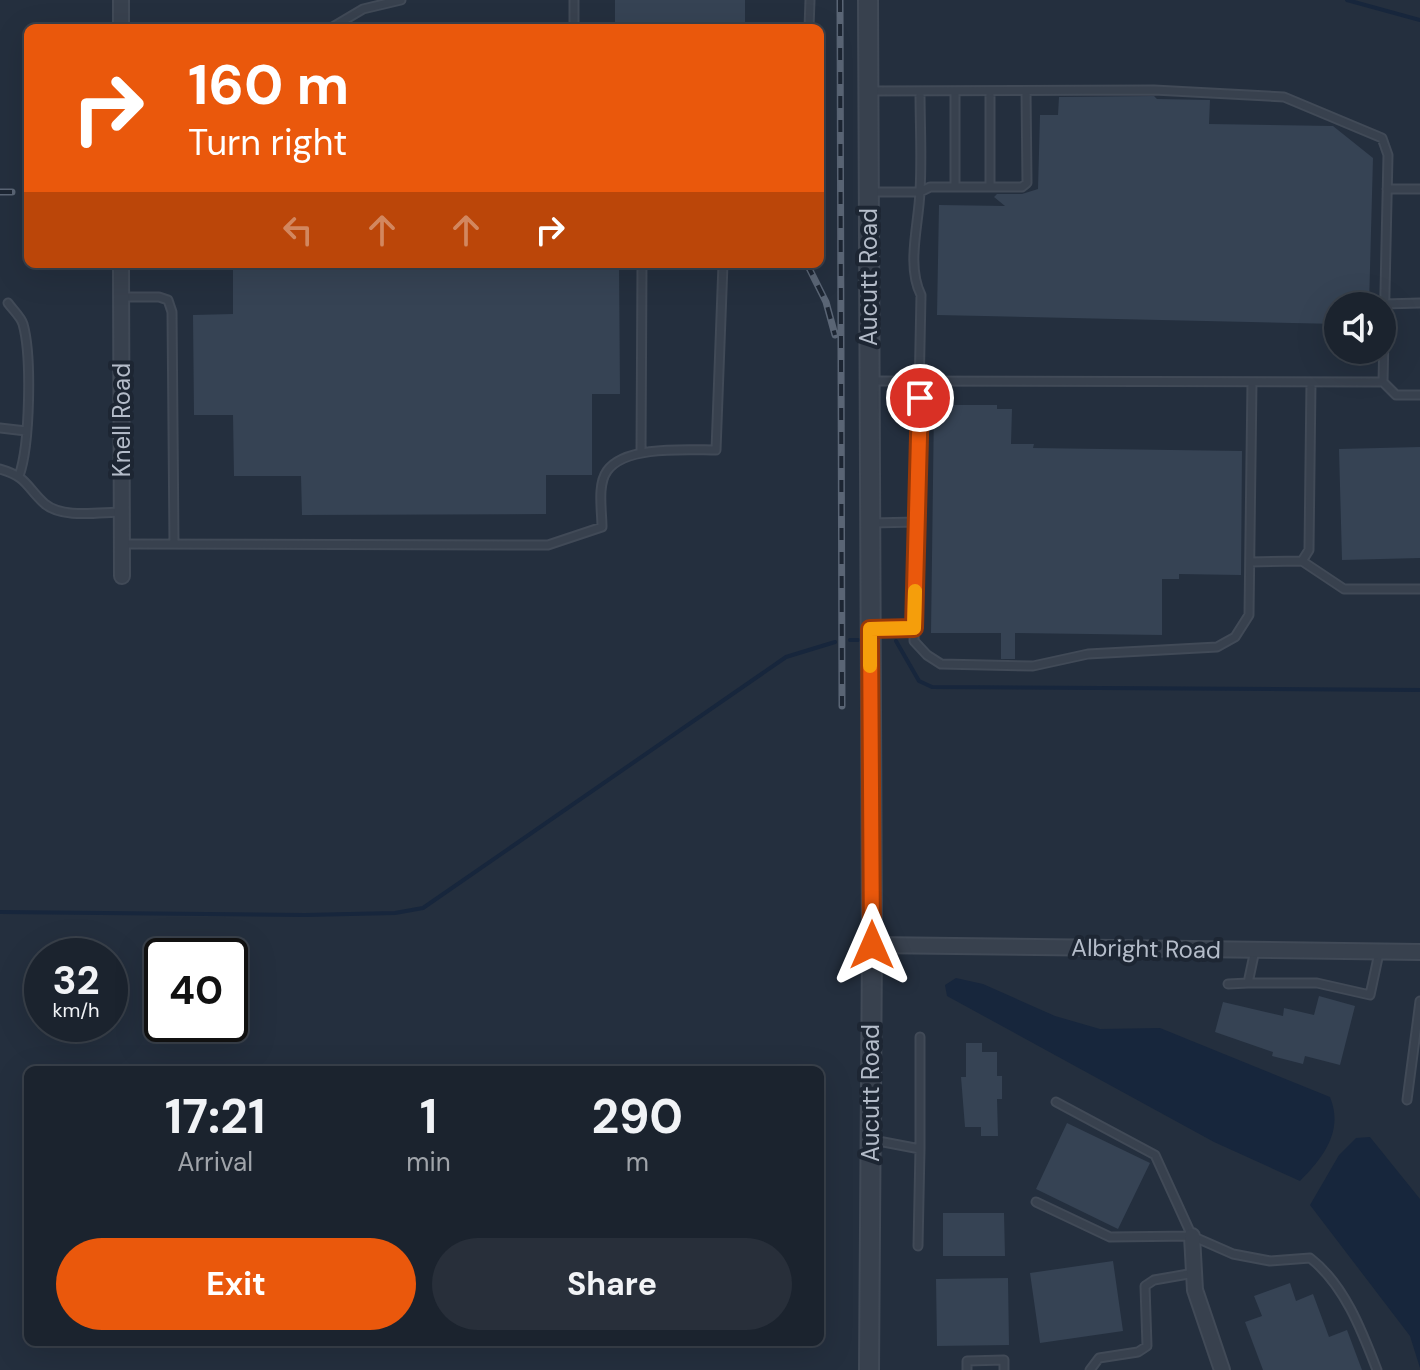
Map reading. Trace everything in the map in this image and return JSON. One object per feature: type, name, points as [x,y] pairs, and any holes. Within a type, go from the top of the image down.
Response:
[{"type":"street","points":[[121,0],[121,24]]},
{"type":"street","name":"Aucutt Road","points":[[868,0],[872,945],[869,1370]]},
{"type":"street","name":"Knell Road","points":[[121,268],[122,576]]},
{"type":"street","name":"Albright Road","points":[[872,945],[1420,952]]},
{"type":"street","points":[[1192,1236],[1195,1290],[1222,1370]]},
{"type":"lane","points":[[338,24],[363,9],[401,0]]},
{"type":"lane","points":[[574,0],[574,24]]},
{"type":"lane","points":[[809,24],[810,0]]},
{"type":"lane","points":[[869,91],[1154,90],[1284,97],[1382,138],[1388,155],[1384,292]]},
{"type":"lane","points":[[920,91],[920,192],[915,284],[921,295],[921,381],[914,641],[941,664],[1033,666],[1088,654],[1217,647],[1235,637],[1249,615],[1252,382]]},
{"type":"lane","points":[[955,91],[955,187]]},
{"type":"lane","points":[[990,91],[990,187]]},
{"type":"lane","points":[[869,192],[920,192],[930,187],[1022,187],[1027,183],[1026,91]]},
{"type":"lane","points":[[1387,189],[1420,189]]},
{"type":"lane","points":[[641,452],[642,268]]},
{"type":"lane","points":[[122,544],[548,545],[602,527],[602,486],[607,470],[625,457],[641,452],[716,450],[723,268]]},
{"type":"lane","points":[[121,297],[159,297],[168,300],[172,312],[174,544]]},
{"type":"lane","points":[[8,303],[22,322],[26,356],[25,458],[19,476]]},
{"type":"lane","points":[[1396,304],[1420,303]]},
{"type":"lane","points":[[1383,364],[1383,382]]},
{"type":"lane","points":[[870,381],[1383,382],[1396,395],[1420,395]]},
{"type":"lane","points":[[1302,561],[1309,550],[1311,382]]},
{"type":"lane","points":[[0,428],[26,431]]},
{"type":"lane","points":[[0,469],[19,476],[47,506],[66,512],[122,512]]},
{"type":"lane","points":[[870,523],[916,522]]},
{"type":"lane","points":[[1250,562],[1302,561],[1344,589],[1420,589]]},
{"type":"lane","points":[[870,629],[914,628]]},
{"type":"lane","points":[[1248,983],[1255,950]]},
{"type":"lane","points":[[1228,984],[1317,983],[1370,995],[1379,951]]},
{"type":"lane","points":[[1407,1100],[1420,1001]]},
{"type":"lane","points":[[918,1246],[920,1037]]},
{"type":"lane","points":[[1056,1102],[1155,1155],[1192,1236]]},
{"type":"lane","points":[[871,1139],[920,1149]]},
{"type":"lane","points":[[1036,1202],[1110,1237],[1192,1236],[1233,1254],[1270,1261],[1310,1258],[1322,1268],[1360,1325],[1377,1370]]},
{"type":"lane","points":[[1090,1370],[1099,1358],[1138,1352],[1147,1346],[1143,1305],[1145,1286],[1154,1280],[1194,1273]]},
{"type":"lane","points":[[967,1370],[967,1361],[1004,1360],[1004,1370]]},
{"type":"water","points":[[956,978],[983,984],[1055,1016],[1100,1029],[1160,1028],[1330,1097],[1334,1121],[1329,1143],[1300,1181],[1214,1142],[947,996],[945,985]]},
{"type":"water","points":[[1370,1137],[1420,1199],[1420,1368],[1410,1336],[1310,1205],[1339,1155],[1356,1138]]},
{"type":"building","points":[[615,0],[745,0],[745,24],[615,24]]},
{"type":"building","points":[[1154,96],[1157,99],[1210,100],[1209,124],[1333,126],[1373,158],[1369,292],[1324,292],[1324,324],[937,315],[939,205],[1005,206],[994,197],[997,194],[1022,194],[1038,189],[1040,115],[1058,115],[1059,97]]},
{"type":"building","points":[[233,268],[619,268],[620,394],[592,394],[592,475],[546,475],[546,514],[302,515],[301,476],[234,476],[233,415],[194,415],[193,315],[233,314]]},
{"type":"building","points":[[934,405],[997,405],[997,409],[1012,409],[1011,444],[1034,444],[1033,448],[1242,451],[1241,575],[1179,574],[1179,579],[1162,579],[1162,635],[1015,633],[1015,659],[1001,659],[1001,633],[931,633]]},
{"type":"building","points":[[1420,447],[1420,558],[1342,560],[1339,449]]},
{"type":"building","points":[[1319,996],[1355,1006],[1340,1065],[1305,1056],[1303,1064],[1272,1056],[1273,1052],[1215,1032],[1223,1002],[1283,1016],[1284,1008],[1314,1015]]},
{"type":"building","points":[[966,1043],[982,1043],[982,1052],[997,1052],[997,1076],[1002,1076],[1002,1099],[997,1099],[998,1136],[981,1136],[981,1127],[965,1127],[961,1077],[966,1077]]},
{"type":"building","points":[[1067,1123],[1150,1163],[1118,1229],[1036,1189]]},
{"type":"building","points":[[943,1213],[1004,1213],[1005,1256],[943,1256]]},
{"type":"building","points":[[1113,1261],[1123,1331],[1040,1343],[1030,1273]]},
{"type":"building","points":[[1008,1278],[1009,1345],[937,1346],[936,1279]]},
{"type":"building","points":[[1290,1283],[1296,1301],[1313,1294],[1329,1337],[1347,1330],[1362,1370],[1263,1370],[1245,1322],[1262,1316],[1254,1296]]},
{"type":"waterway","points":[[1347,0],[1420,20]]},
{"type":"waterway","points":[[850,640],[858,640]]},
{"type":"waterway","points":[[896,641],[919,681],[932,687],[1420,690]]},
{"type":"waterway","points":[[0,912],[305,915],[395,913],[423,908],[786,657],[835,642]]},
{"type":"railway","points":[[840,0],[842,706]]},
{"type":"railway","points":[[0,192],[12,192]]},
{"type":"railway","points":[[809,268],[826,302],[835,335]]},
{"type":"slow traffic","points":[[870,666],[870,629],[914,628],[915,591]]},
{"type":"route","points":[[872,945],[870,629],[914,628],[920,398]]}]
